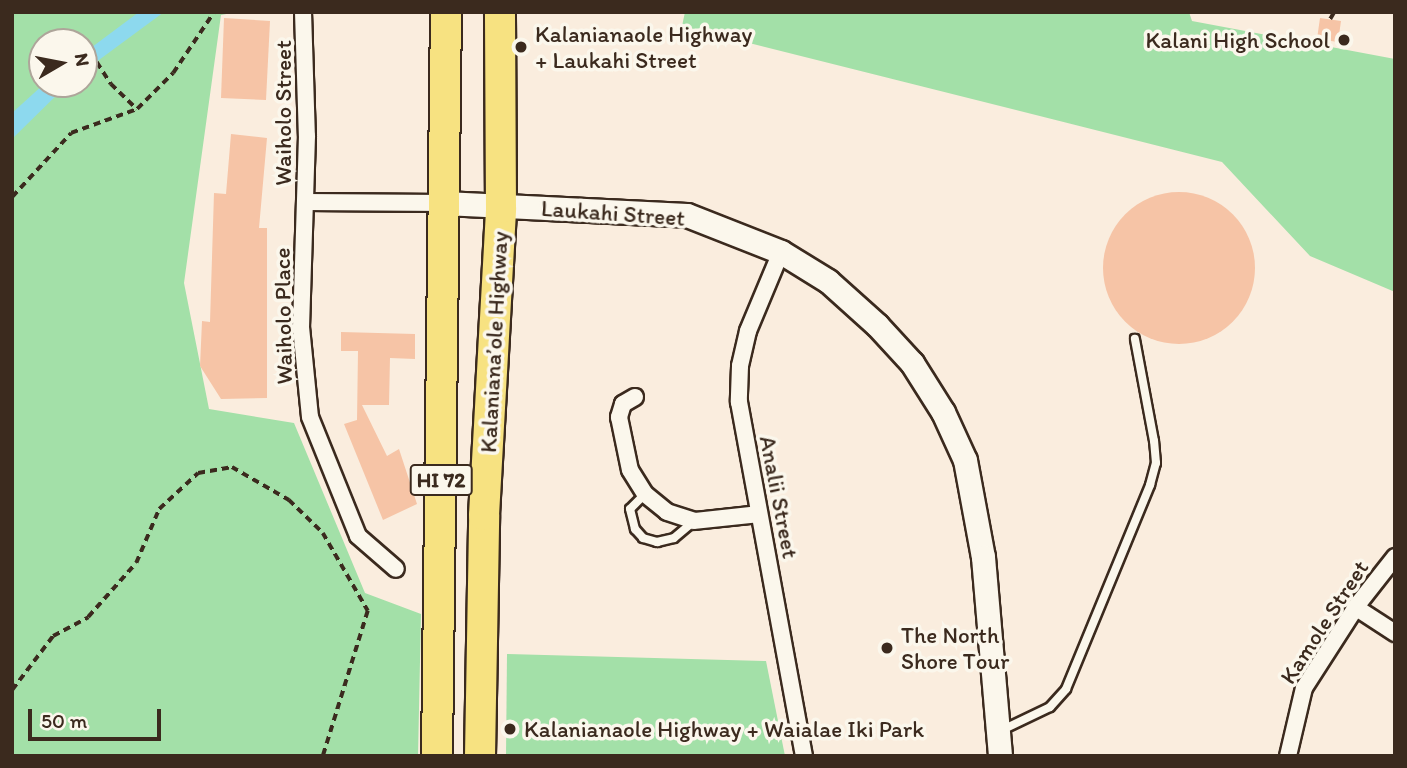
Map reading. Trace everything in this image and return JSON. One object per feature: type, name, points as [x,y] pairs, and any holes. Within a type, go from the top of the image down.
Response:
[{"type":"highway","name":"Kalaniana’ole Highway","points":[[437,756],[446,12]]},
{"type":"highway","name":"Kalaniana’ole Highway","points":[[480,756],[484,514],[501,208],[500,12]]},
{"type":"street","name":"Waiholo Street","points":[[303,12],[306,202],[444,203]]},
{"type":"street","name":"Waiholo Place","points":[[306,202],[301,327],[310,417],[358,536],[396,569]]},
{"type":"street","name":"Laukahi Street","points":[[444,203],[501,208],[612,208],[687,215],[781,252],[828,281],[877,325],[912,363],[959,448],[980,534],[1000,756]]},
{"type":"street","name":"Analii Street","points":[[781,252],[748,331],[740,366],[741,420],[804,756]]},
{"type":"street","points":[[635,397],[623,404],[619,417],[630,470],[645,494],[667,512],[694,521],[759,514]]},
{"type":"street","name":"Kamole Street","points":[[1288,756],[1304,688],[1355,607],[1395,556]]},
{"type":"street","points":[[1355,607],[1395,633]]},
{"type":"lane","points":[[998,732],[1030,720],[1066,689],[1150,485],[1156,463],[1154,441],[1135,339]]},
{"type":"lane","points":[[645,494],[631,509],[635,528],[643,538],[657,542],[674,538],[694,521]]},
{"type":"path","points":[[12,197],[71,133],[137,109],[173,73],[214,12]]},
{"type":"path","points":[[1331,19],[1334,12]]},
{"type":"path","points":[[98,63],[137,109]]},
{"type":"path","points":[[12,690],[53,635],[88,617],[136,563],[159,509],[198,473],[232,467],[289,500],[323,533],[368,611],[323,756]]},
{"type":"green space","points":[[12,12],[237,12],[221,15],[184,283],[209,409],[294,423],[365,593],[421,614],[418,756],[12,756]]},
{"type":"green space","points":[[685,12],[1189,12],[1192,21],[1395,59],[1395,292],[1310,256],[1222,162],[682,26]]},
{"type":"green space","points":[[507,654],[766,661],[785,756],[506,756]]},
{"type":"water","points":[[139,12],[164,12],[98,61],[98,43]]},
{"type":"water","points":[[29,98],[54,98],[12,139],[12,113]]},
{"type":"building","points":[[224,18],[270,21],[266,100],[221,98]]},
{"type":"building","points":[[1320,18],[1341,21],[1338,42],[1317,39]]},
{"type":"building","points":[[231,134],[267,138],[259,228],[267,228],[267,398],[221,399],[200,366],[202,321],[210,322],[214,193],[226,194]]},
{"type":"building","points":[[1179,192],[1208,198],[1233,214],[1249,239],[1255,268],[1249,297],[1233,322],[1208,338],[1179,344],[1150,338],[1125,322],[1109,297],[1103,268],[1109,239],[1125,214],[1150,198]]},
{"type":"building","points":[[341,332],[415,334],[415,359],[390,358],[389,405],[362,405],[387,456],[399,449],[417,504],[383,520],[344,424],[357,420],[358,351],[341,351]]},
{"type":"place","name":"Kalani High School","points":[[1344,40]]},
{"type":"place","name":"Kalanianaole Highway + Laukahi Street","points":[[521,47]]},
{"type":"place","name":"The North Shore Tour","points":[[887,648]]},
{"type":"place","name":"Kalanianaole Highway + Waialae Iki Park","points":[[510,729]]}]
